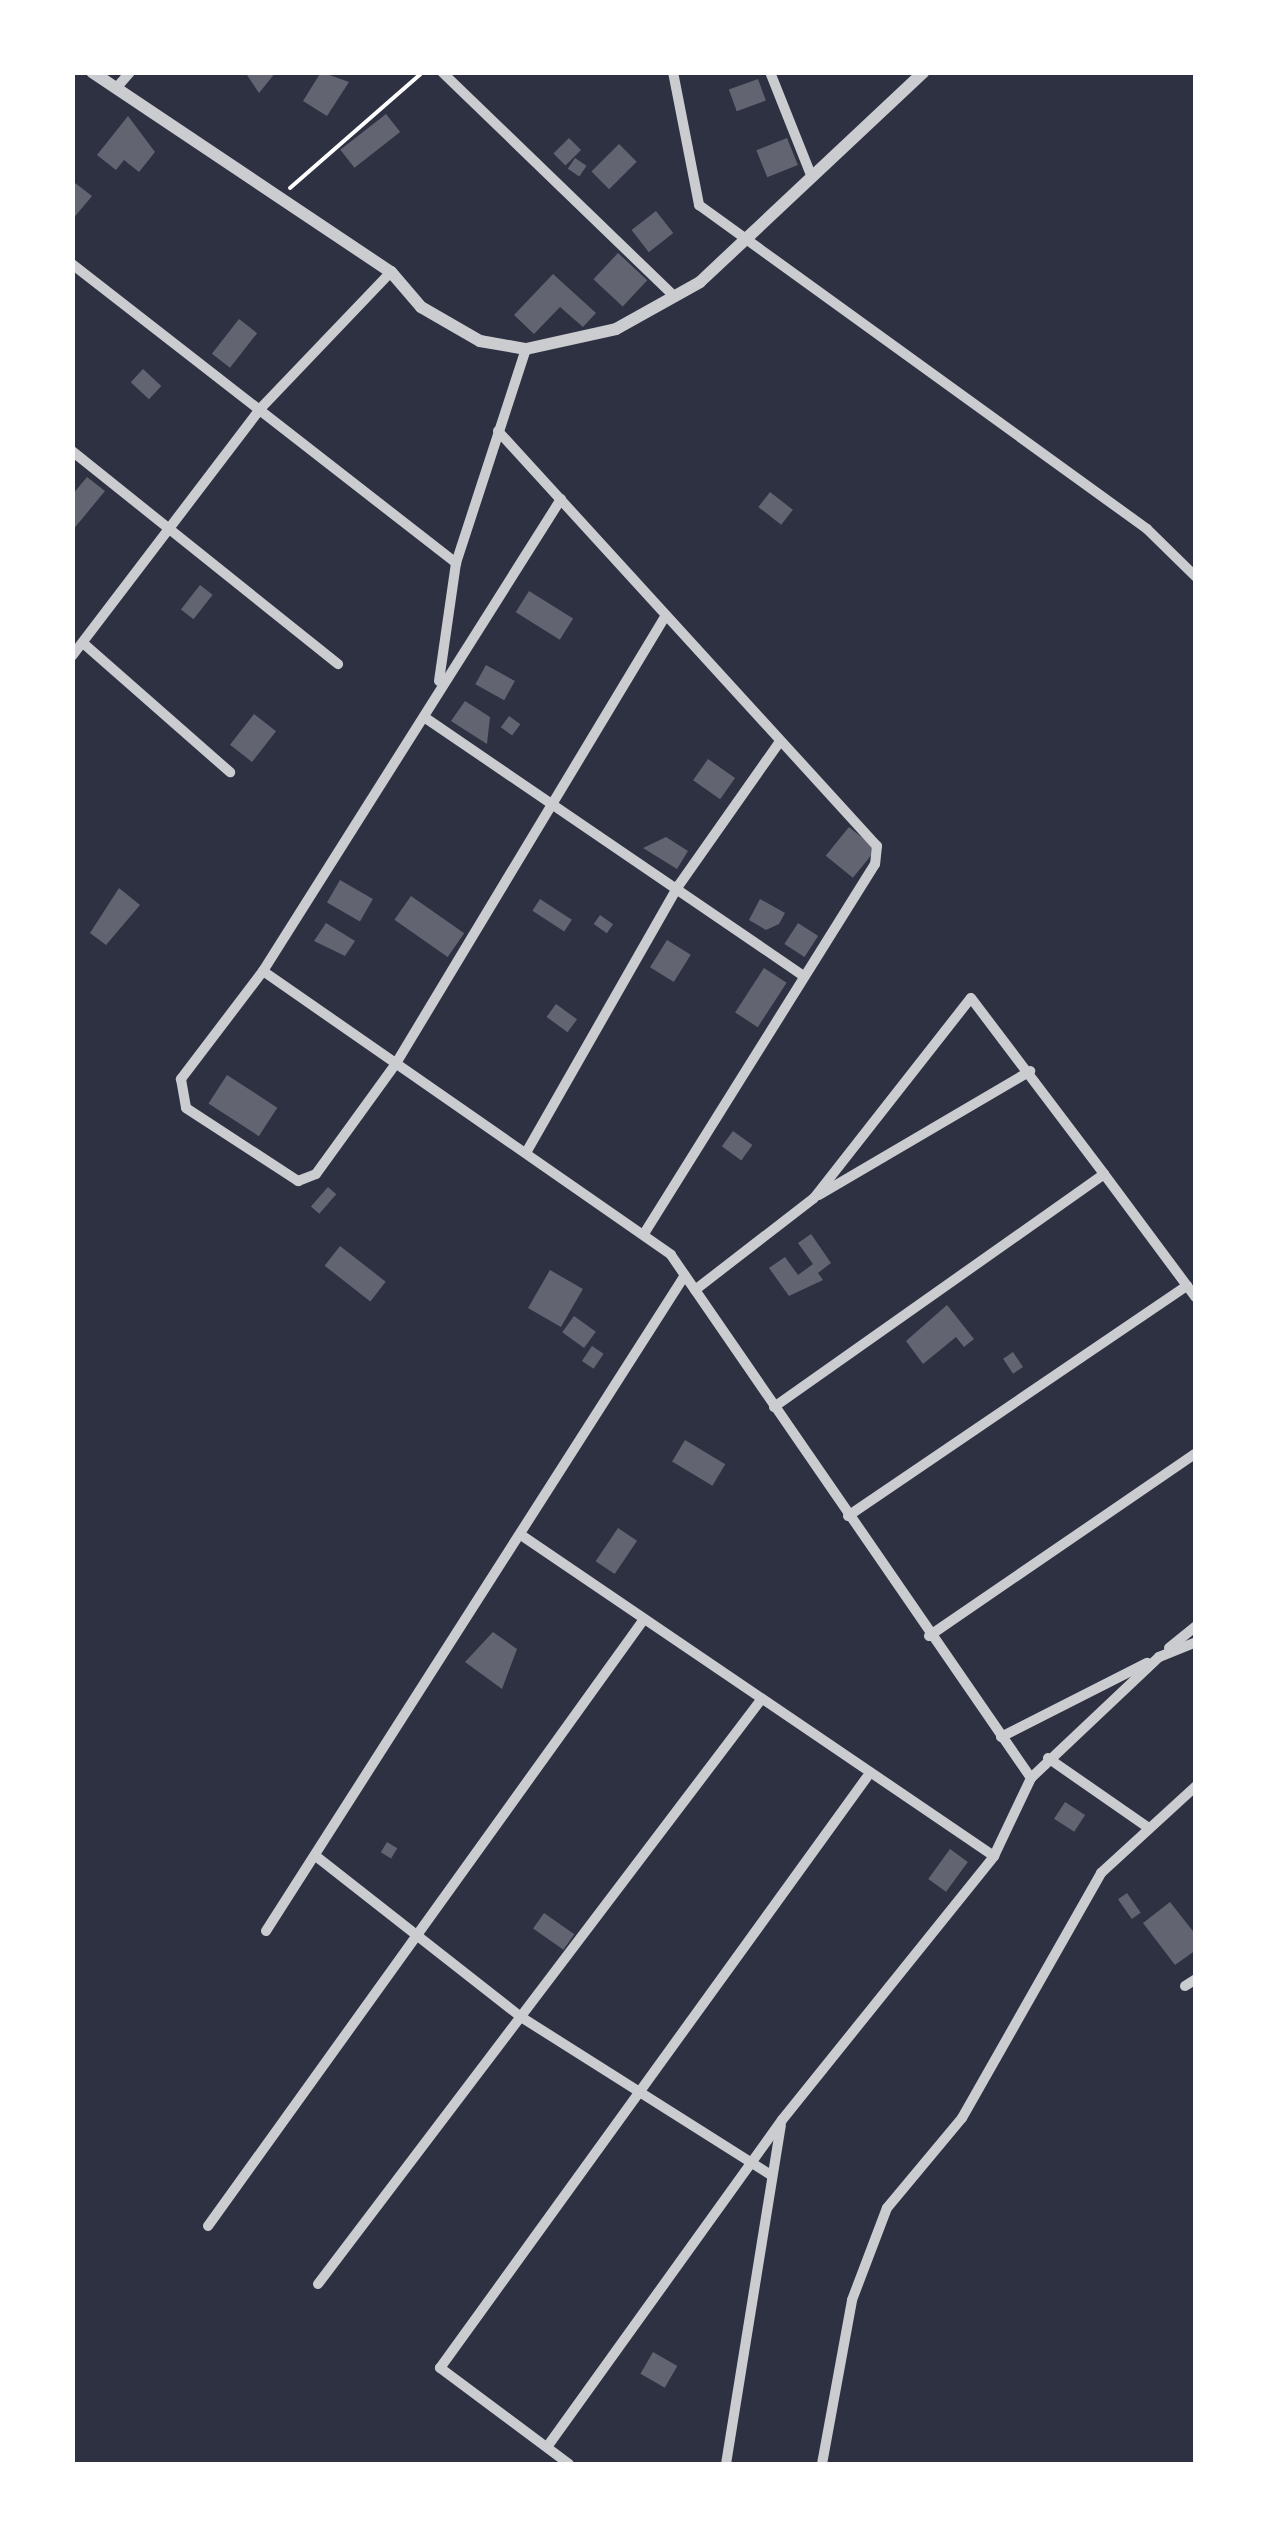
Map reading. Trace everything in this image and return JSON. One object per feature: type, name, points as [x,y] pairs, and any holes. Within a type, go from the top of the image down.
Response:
[{"type":"street","points":[[92,72],[391,272],[422,307],[480,341],[526,349],[616,329],[674,296],[744,243],[811,174],[924,72]]},
{"type":"street","points":[[118,86],[130,72]]},
{"type":"street","points":[[442,72],[674,296]]},
{"type":"street","points":[[673,72],[700,205],[744,243],[1146,529],[1196,576]]},
{"type":"street","points":[[770,72],[811,174]]},
{"type":"street","points":[[72,264],[456,563]]},
{"type":"street","points":[[72,656],[260,408],[391,272]]},
{"type":"street","points":[[526,349],[456,563],[439,683],[427,719],[263,971],[180,1078],[186,1108],[306,1181],[395,1065],[666,615]]},
{"type":"street","points":[[498,432],[878,854],[645,1232]]},
{"type":"street","points":[[72,451],[338,664]]},
{"type":"street","points":[[439,683],[561,498]]},
{"type":"street","points":[[83,643],[230,772]]},
{"type":"street","points":[[427,719],[679,885],[801,974]]},
{"type":"street","points":[[527,1151],[679,885],[778,744]]},
{"type":"street","points":[[263,971],[395,1065],[645,1232],[695,1290],[929,1636],[1031,1778]]},
{"type":"street","points":[[814,1198],[967,1000],[978,1000],[1196,1298]]},
{"type":"street","points":[[695,1290],[814,1198],[1030,1071]]},
{"type":"street","points":[[774,1408],[1104,1174]]},
{"type":"street","points":[[266,1931],[524,1536],[684,1275]]},
{"type":"street","points":[[848,1516],[1187,1286]]},
{"type":"street","points":[[929,1636],[1196,1453]]},
{"type":"street","points":[[524,1536],[867,1777],[994,1856]]},
{"type":"street","points":[[208,2226],[644,1619]]},
{"type":"street","points":[[547,2447],[782,2120],[994,1856],[1031,1778],[1048,1758],[1196,1626]]},
{"type":"street","points":[[1001,1738],[1159,1656],[1196,1642]]},
{"type":"street","points":[[318,2284],[760,1702]]},
{"type":"street","points":[[1048,1758],[1146,1826]]},
{"type":"street","points":[[569,2464],[440,2368],[867,1777]]},
{"type":"street","points":[[822,2464],[852,2300],[887,2208],[962,2118],[1073,1916],[1146,1826],[1196,1786]]},
{"type":"street","points":[[317,1857],[522,2018],[638,2099],[748,2168],[771,2175]]},
{"type":"street","points":[[1185,1986],[1196,1979]]},
{"type":"street","points":[[726,2464],[782,2120]]},
{"type":"path","points":[[279,198],[423,72]]},
{"type":"building","points":[[245,72],[276,72],[259,93]]},
{"type":"building","points":[[321,72],[349,82],[327,116],[303,101]]},
{"type":"building","points":[[758,79],[766,101],[737,111],[729,90]]},
{"type":"building","points":[[386,114],[400,132],[354,168],[340,150]]},
{"type":"building","points":[[128,116],[155,152],[139,172],[124,160],[116,170],[97,155]]},
{"type":"building","points":[[569,138],[581,150],[565,166],[553,154]]},
{"type":"building","points":[[787,138],[798,165],[767,177],[756,150]]},
{"type":"building","points":[[619,144],[637,162],[609,189],[591,172]]},
{"type":"building","points":[[575,158],[587,166],[579,177],[568,169]]},
{"type":"building","points":[[75,183],[92,196],[72,220],[72,186]]},
{"type":"building","points":[[656,211],[673,233],[649,252],[632,230]]},
{"type":"building","points":[[618,253],[647,280],[623,307],[593,279]]},
{"type":"building","points":[[553,274],[596,313],[583,327],[560,307],[534,334],[514,315]]},
{"type":"building","points":[[239,319],[257,333],[230,368],[212,354]]},
{"type":"building","points":[[143,369],[161,386],[149,399],[131,382]]},
{"type":"building","points":[[87,477],[105,491],[72,531],[72,495]]},
{"type":"building","points":[[770,492],[793,510],[781,525],[758,507]]},
{"type":"building","points":[[200,585],[213,595],[194,619],[181,609]]},
{"type":"building","points":[[529,591],[573,619],[560,640],[516,612]]},
{"type":"building","points":[[486,665],[515,681],[504,700],[475,684]]},
{"type":"building","points":[[465,701],[490,717],[487,744],[451,721]]},
{"type":"building","points":[[254,714],[276,731],[252,762],[230,745]]},
{"type":"building","points":[[509,716],[520,724],[512,736],[501,727]]},
{"type":"building","points":[[708,759],[735,778],[720,799],[693,780]]},
{"type":"building","points":[[849,827],[876,849],[853,878],[826,856]]},
{"type":"building","points":[[666,837],[688,851],[677,869],[643,848]]},
{"type":"building","points":[[340,880],[373,899],[360,922],[327,903]]},
{"type":"building","points":[[119,888],[140,905],[106,945],[90,933]]},
{"type":"building","points":[[411,896],[464,933],[448,957],[394,920]]},
{"type":"building","points":[[540,899],[572,920],[564,931],[532,911]]},
{"type":"building","points":[[760,899],[785,913],[779,924],[766,930],[749,920]]},
{"type":"building","points":[[600,915],[613,924],[607,933],[594,924]]},
{"type":"building","points":[[326,923],[355,941],[345,956],[314,941]]},
{"type":"building","points":[[798,923],[818,936],[805,957],[784,944]]},
{"type":"building","points":[[667,940],[691,955],[674,982],[650,967]]},
{"type":"building","points":[[764,968],[787,983],[758,1027],[735,1012]]},
{"type":"building","points":[[556,1004],[577,1019],[568,1032],[547,1017]]},
{"type":"building","points":[[227,1075],[277,1108],[259,1136],[208,1104]]},
{"type":"building","points":[[733,1131],[752,1145],[741,1160],[722,1146]]},
{"type":"building","points":[[328,1187],[336,1194],[319,1214],[311,1207]]},
{"type":"building","points":[[811,1234],[831,1263],[818,1273],[823,1280],[789,1296],[769,1268],[785,1257],[798,1275],[813,1264],[798,1243]]},
{"type":"building","points":[[340,1246],[386,1282],[370,1301],[325,1266]]},
{"type":"building","points":[[550,1270],[583,1289],[561,1327],[528,1308]]},
{"type":"building","points":[[947,1305],[974,1339],[964,1347],[956,1337],[923,1364],[906,1341]]},
{"type":"building","points":[[574,1316],[596,1332],[584,1348],[562,1332]]},
{"type":"building","points":[[592,1346],[604,1354],[594,1369],[582,1361]]},
{"type":"building","points":[[1013,1352],[1023,1367],[1013,1374],[1003,1359]]},
{"type":"building","points":[[685,1440],[725,1464],[712,1486],[672,1461]]},
{"type":"building","points":[[618,1528],[637,1541],[615,1574],[596,1561]]},
{"type":"building","points":[[493,1632],[517,1649],[502,1689],[465,1662]]},
{"type":"building","points":[[1065,1802],[1085,1815],[1074,1832],[1054,1819]]},
{"type":"building","points":[[387,1842],[397,1848],[391,1858],[381,1852]]},
{"type":"building","points":[[950,1849],[968,1862],[946,1892],[928,1879]]},
{"type":"building","points":[[1127,1893],[1141,1913],[1132,1919],[1118,1899]]},
{"type":"building","points":[[1170,1902],[1196,1935],[1196,1950],[1175,1965],[1143,1923]]},
{"type":"building","points":[[544,1913],[574,1934],[563,1950],[533,1929]]},
{"type":"building","points":[[653,2352],[677,2366],[665,2388],[640,2374]]}]
